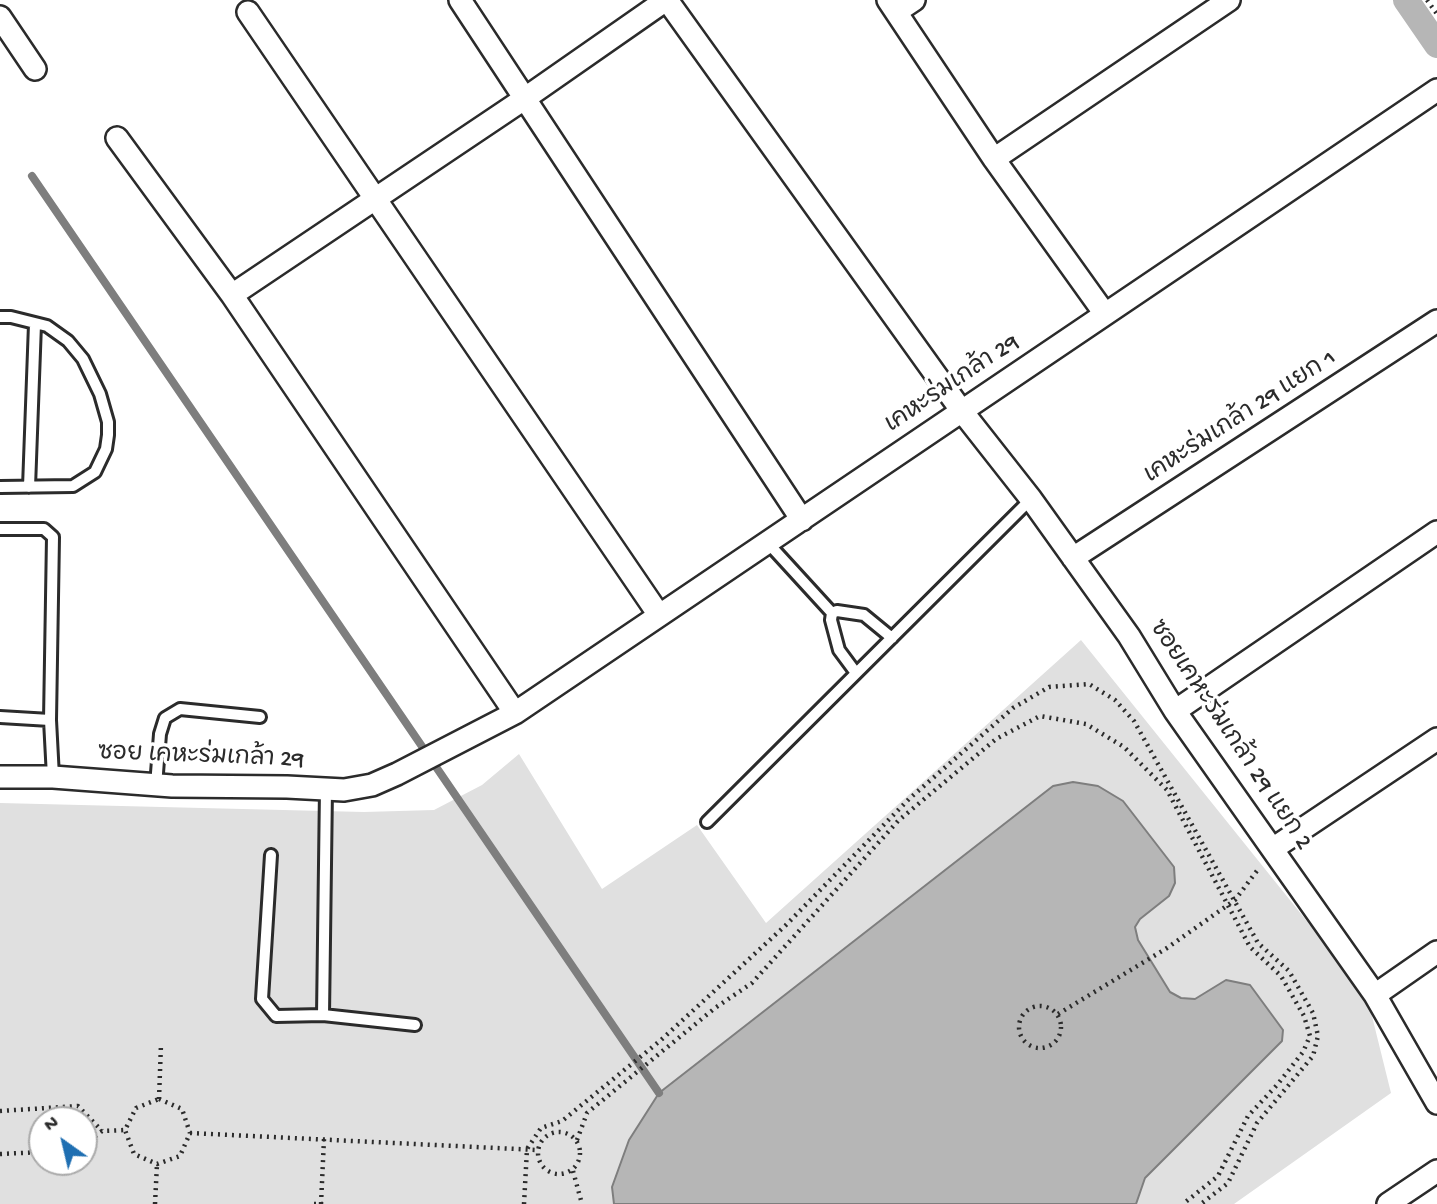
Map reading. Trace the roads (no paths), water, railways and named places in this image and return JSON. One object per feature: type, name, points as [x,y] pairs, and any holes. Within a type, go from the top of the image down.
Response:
[{"type":"street","points":[[460,0],[802,520]]},
{"type":"street","points":[[232,295],[666,0]]},
{"type":"street","name":"ซอยเคหะร่มเกล้า 29 แยก 2","points":[[666,0],[961,410],[1031,499],[1129,636],[1175,710],[1375,995],[1437,1103]]},
{"type":"street","points":[[994,159],[1229,0]]},
{"type":"street","points":[[899,4],[994,159],[1105,314]]},
{"type":"street","points":[[248,12],[659,615]]},
{"type":"street","points":[[0,17],[35,69]]},
{"type":"street","name":"เคหะร่มเกล้า 29","points":[[506,718],[1437,90]]},
{"type":"street","points":[[117,138],[232,295],[506,718]]},
{"type":"street","name":"เคหะร่มเกล้า 29 แยก 1","points":[[1073,558],[1437,321]]},
{"type":"street","points":[[1175,710],[1437,532]]},
{"type":"street","name":"ซอย เคหะร่มเกล้า 29","points":[[0,777],[53,777],[156,786],[344,790],[372,785],[397,774],[506,718]]},
{"type":"street","points":[[1274,848],[1437,739]]},
{"type":"street","points":[[1375,995],[1437,952]]},
{"type":"street","points":[[1388,1204],[1437,1171]]},
{"type":"lane","points":[[0,317],[12,317],[47,327],[68,341],[83,359],[100,394],[108,422],[108,435],[101,461],[85,480],[73,486],[0,487]]},
{"type":"lane","points":[[29,487],[35,324]]},
{"type":"lane","points":[[707,822],[1031,499]]},
{"type":"lane","points":[[0,529],[44,529],[53,537],[50,720],[53,777]]},
{"type":"lane","points":[[768,543],[832,613]]},
{"type":"lane","points":[[832,613],[837,611],[864,615],[892,638]]},
{"type":"lane","points":[[832,613],[831,620],[839,650],[856,673]]},
{"type":"lane","points":[[156,786],[160,734],[165,718],[180,709],[260,717]]},
{"type":"lane","points":[[0,717],[50,720]]},
{"type":"lane","points":[[323,1015],[326,789]]},
{"type":"lane","points":[[271,855],[262,999],[276,1016],[323,1015],[415,1025]]},
{"type":"waterway","points":[[1406,0],[1437,45]]},
{"type":"waterway","points":[[32,176],[659,1093]]}]
